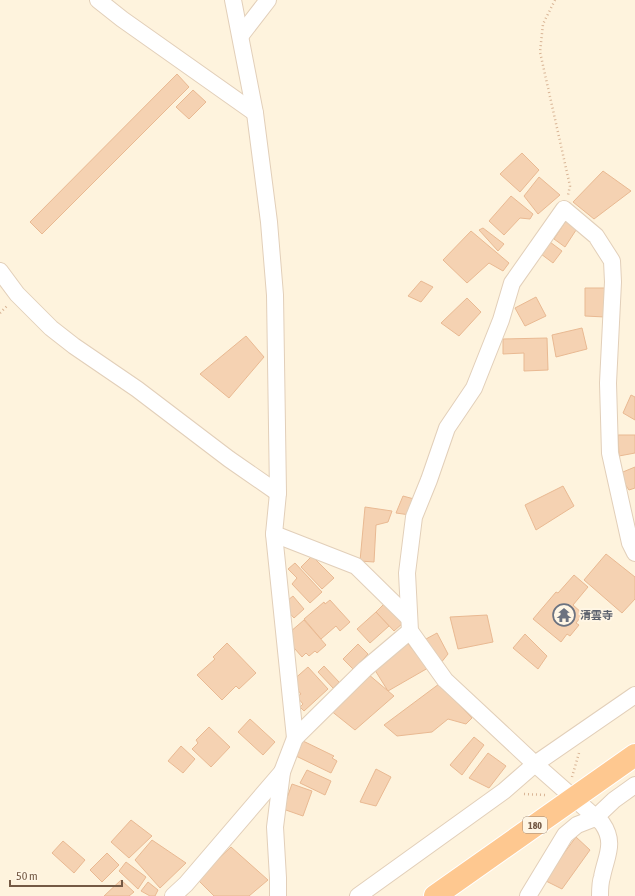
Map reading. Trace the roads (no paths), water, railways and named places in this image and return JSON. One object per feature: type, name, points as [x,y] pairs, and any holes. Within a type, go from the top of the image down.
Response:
[{"type":"highway","name":"180","points":[[435,896],[635,755]]},
{"type":"street","points":[[98,0],[122,19],[255,113]]},
{"type":"street","points":[[233,0],[255,113],[269,222],[275,295],[278,493],[274,534],[295,738]]},
{"type":"street","points":[[241,35],[268,0]]},
{"type":"street","points":[[278,896],[275,827],[282,772],[295,738],[409,624],[408,573],[414,517],[429,480],[447,428],[474,388],[501,320],[512,283],[564,209],[596,236],[612,261],[613,282],[608,383],[610,453],[630,543],[635,553]]},
{"type":"street","points":[[0,271],[17,294],[51,328],[74,346],[137,389],[229,459],[278,493]]},
{"type":"street","points":[[274,534],[356,566],[409,624],[445,680],[535,764],[602,823],[606,829],[610,844],[601,878],[600,896]]},
{"type":"street","points":[[358,896],[504,791],[535,764],[635,695]]},
{"type":"street","points":[[173,896],[186,884],[282,772]]},
{"type":"street","points":[[528,896],[565,835],[577,825],[596,818],[614,800],[635,785]]},
{"type":"place","name":"清雲寺","points":[[564,615]]}]
